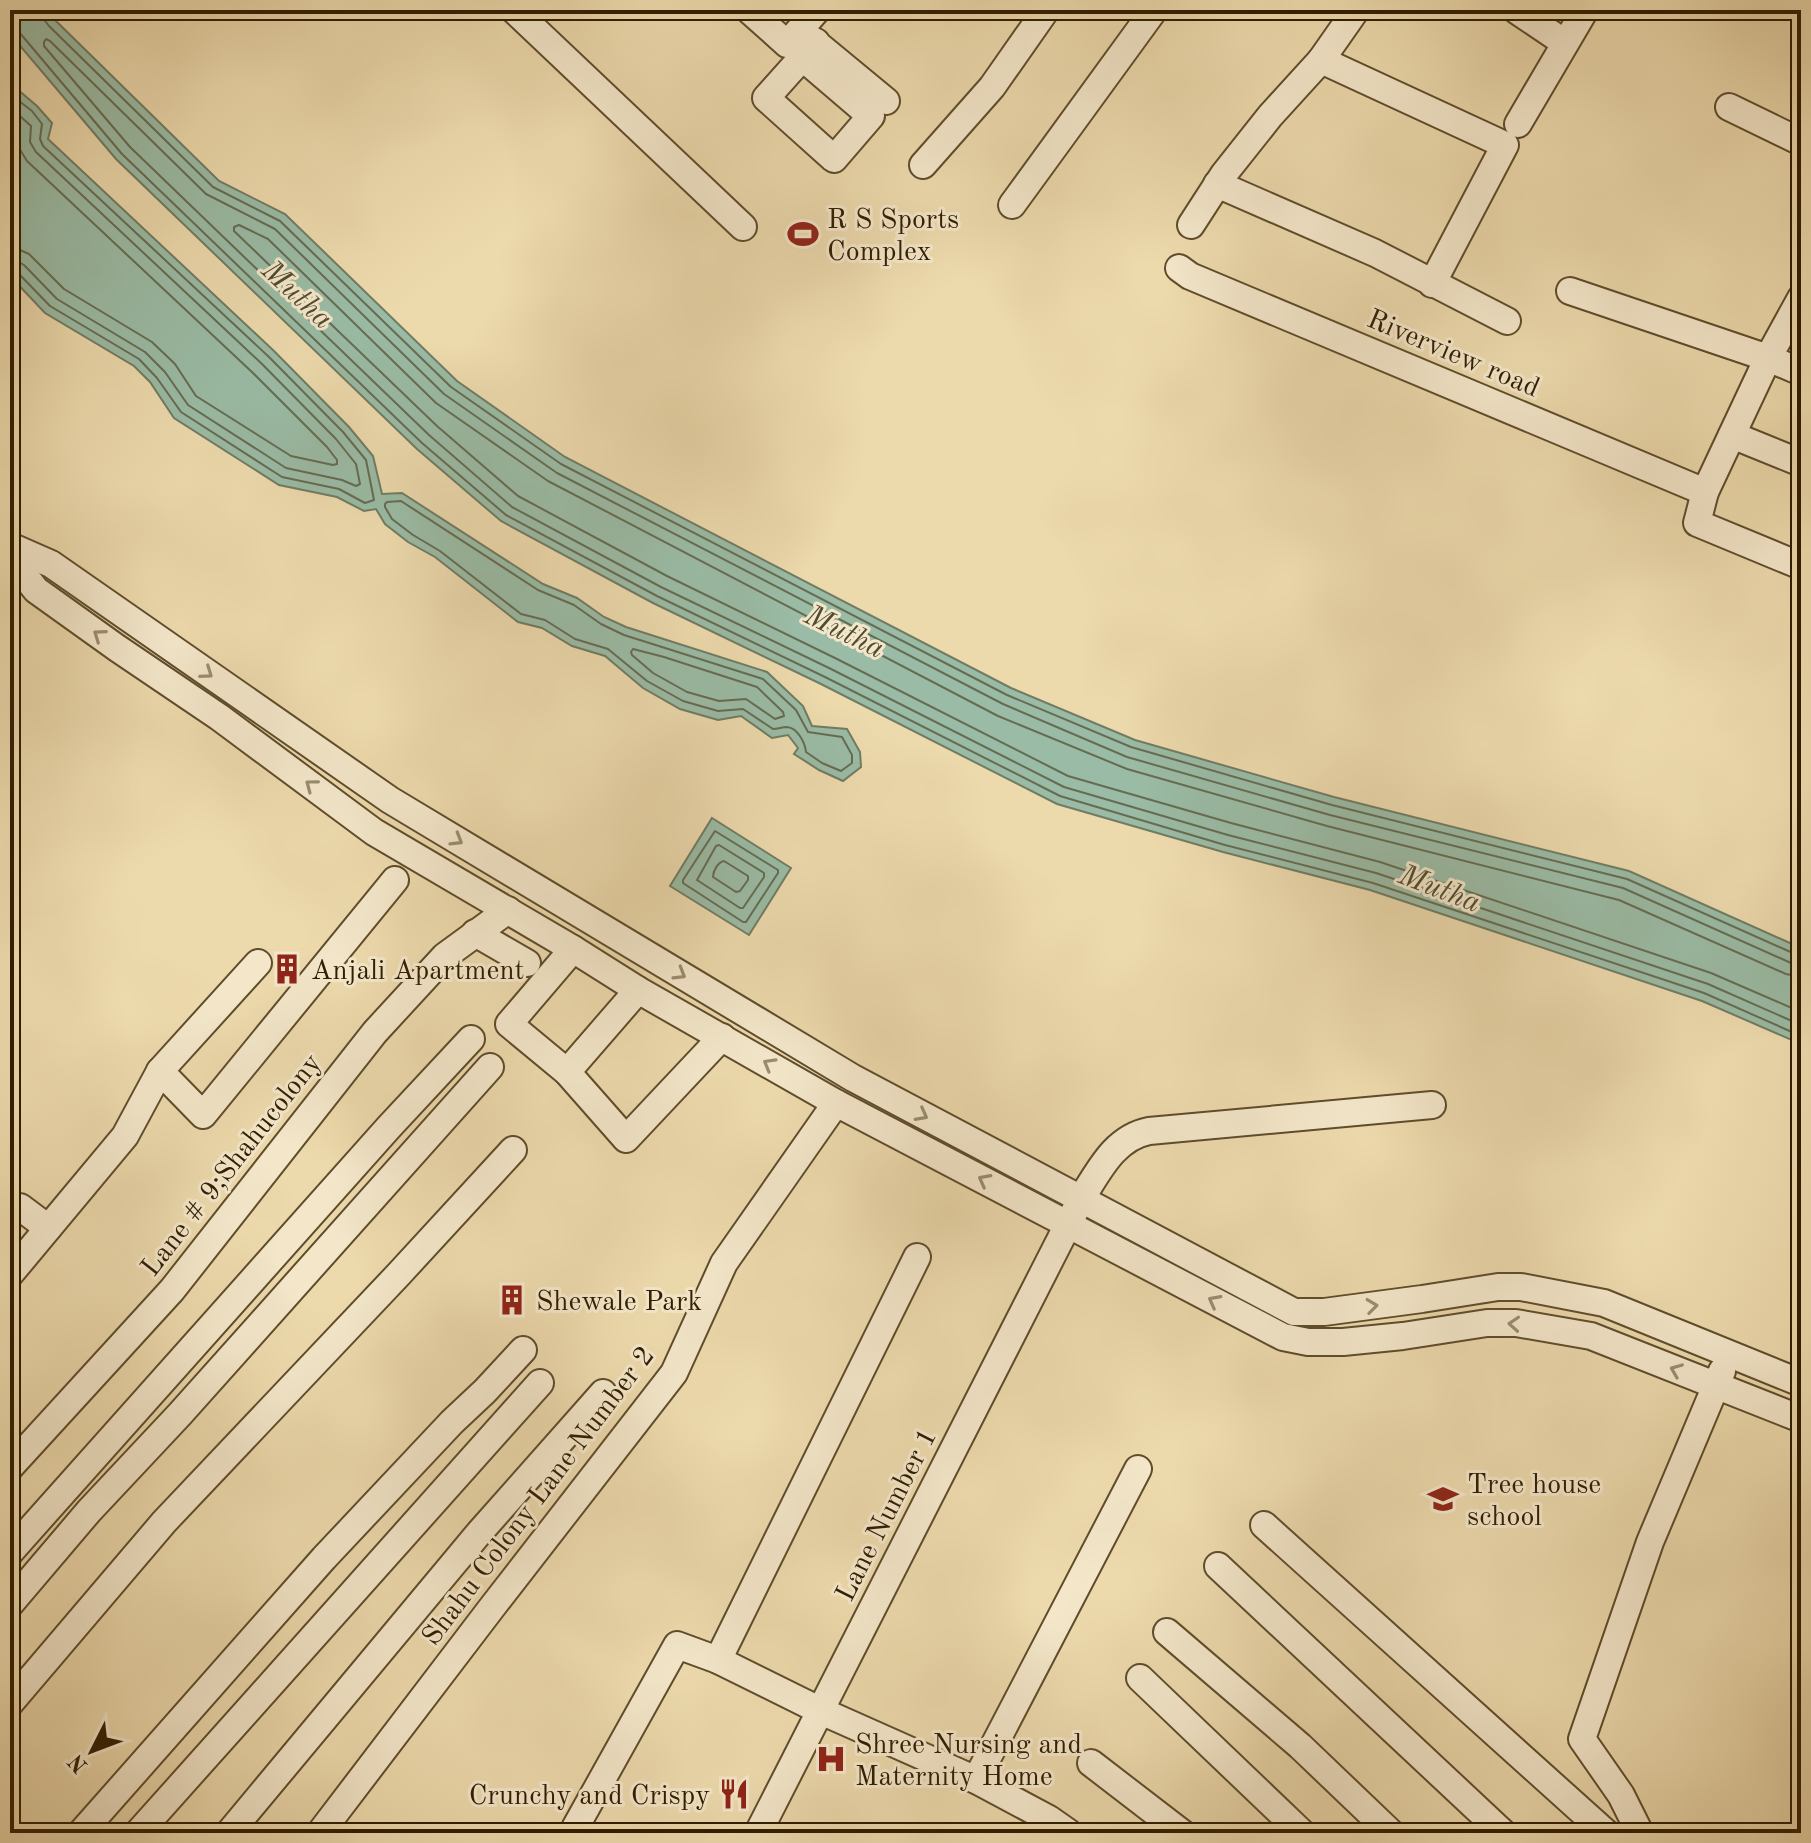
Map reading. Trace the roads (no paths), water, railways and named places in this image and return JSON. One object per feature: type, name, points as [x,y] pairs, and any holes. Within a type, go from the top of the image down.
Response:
[{"type":"street","points":[[514,10],[743,227]]},
{"type":"street","points":[[749,10],[787,44],[808,34]]},
{"type":"street","points":[[923,165],[992,87],[1046,10]]},
{"type":"street","points":[[1012,205],[1154,10]]},
{"type":"street","points":[[1191,225],[1217,184],[1270,116],[1321,60],[1356,10]]},
{"type":"street","points":[[1516,10],[1565,43]]},
{"type":"street","points":[[1518,124],[1585,10]]},
{"type":"street","points":[[808,34],[873,99],[871,116],[834,159],[766,98],[808,34]]},
{"type":"street","points":[[1321,60],[1505,145],[1432,284]]},
{"type":"street","points":[[1729,107],[1801,142]]},
{"type":"street","points":[[1217,184],[1375,253],[1507,321]]},
{"type":"street","name":"Riverview road","points":[[1179,268],[1190,276],[1705,492]]},
{"type":"street","points":[[1570,291],[1801,372]]},
{"type":"street","points":[[1801,298],[1768,358],[1705,492],[1697,523],[1801,566]]},
{"type":"street","points":[[1732,435],[1801,463]]},
{"type":"street","points":[[10,546],[51,564],[390,800],[853,1078],[1294,1312],[1324,1312],[1498,1287],[1521,1287],[1604,1303],[1801,1383]]},
{"type":"street","points":[[10,557],[36,590],[219,717],[374,832],[638,990],[836,1103],[1283,1337],[1308,1342],[1343,1342],[1487,1323],[1516,1323],[1591,1336],[1801,1419]]},
{"type":"street","points":[[160,1071],[203,1115],[395,880]]},
{"type":"street","name":"Lane # 9;Shahucolony","points":[[10,1467],[172,1290],[375,1032],[445,956],[508,910]]},
{"type":"street","points":[[475,933],[527,963]]},
{"type":"street","points":[[573,949],[509,1024],[567,1072],[626,1139],[722,1037]]},
{"type":"street","points":[[10,1274],[125,1136],[160,1071],[258,963]]},
{"type":"street","points":[[567,1072],[638,990]]},
{"type":"street","points":[[10,1552],[471,1039]]},
{"type":"street","points":[[10,1604],[89,1511],[180,1414],[490,1067]]},
{"type":"street","name":"Shahu Colony Lane Number 2","points":[[320,1833],[674,1373],[724,1263],[836,1103]]},
{"type":"street","name":"Lane Number 1","points":[[758,1833],[1068,1224],[1109,1155],[1137,1133],[1432,1105]]},
{"type":"street","points":[[10,1703],[164,1522],[513,1150]]},
{"type":"street","points":[[20,1207],[48,1228]]},
{"type":"street","points":[[718,1660],[917,1257]]},
{"type":"street","points":[[81,1833],[324,1558],[523,1350]]},
{"type":"street","points":[[1640,1833],[1621,1795],[1582,1739],[1650,1542],[1715,1385],[1731,1355]]},
{"type":"street","points":[[138,1833],[540,1383]]},
{"type":"street","points":[[229,1833],[479,1533],[603,1393]]},
{"type":"street","points":[[976,1780],[1138,1469]]},
{"type":"street","points":[[1264,1525],[1606,1833]]},
{"type":"street","points":[[1218,1566],[1503,1833]]},
{"type":"street","points":[[1167,1632],[1300,1746],[1391,1833]]},
{"type":"street","points":[[575,1828],[677,1645],[718,1660],[821,1711],[976,1780],[1069,1833]]},
{"type":"street","points":[[1140,1678],[1302,1833]]},
{"type":"street","points":[[1091,1763],[1182,1833]]},
{"type":"water","name":"Mutha","points":[[10,10],[47,10],[219,181],[285,214],[457,381],[565,457],[1011,688],[1135,740],[1334,797],[1629,871],[1801,948],[1801,1044],[1702,1001],[1370,890],[1057,804],[653,603],[501,521],[417,449],[116,159],[10,34]]},
{"type":"water","points":[[10,83],[52,123],[48,139],[274,351],[349,427],[373,456],[382,494],[402,493],[543,584],[577,598],[604,617],[626,627],[767,672],[803,706],[812,726],[847,729],[860,752],[861,767],[843,781],[794,754],[798,748],[788,735],[772,738],[741,716],[718,720],[680,709],[643,688],[605,656],[572,646],[542,628],[518,622],[435,557],[385,524],[376,509],[364,511],[337,497],[279,485],[174,418],[150,382],[134,366],[45,313],[10,276]]},
{"type":"water","points":[[712,818],[791,868],[749,935],[670,886]]},
{"type":"place","name":"R S Sports Complex","points":[[803,234]]},
{"type":"place","name":"Anjali Apartment","points":[[287,969]]},
{"type":"place","name":"Shewale Park","points":[[512,1300]]},
{"type":"place","name":"Tree house school","points":[[1443,1499]]},
{"type":"place","name":"Shree Nursing and Maternity Home","points":[[831,1759]]},
{"type":"place","name":"Crunchy and Crispy","points":[[734,1794]]}]
